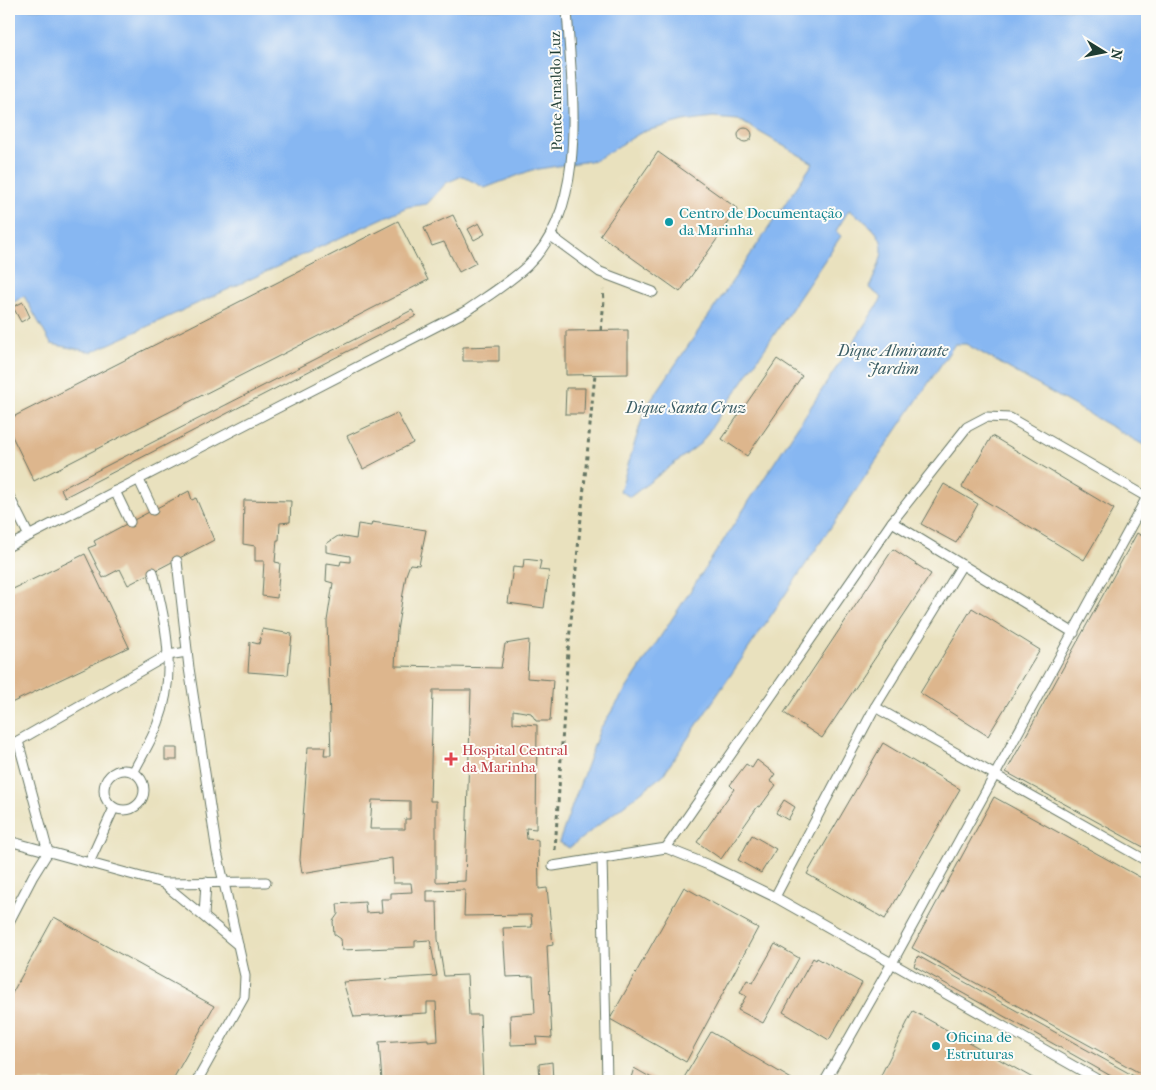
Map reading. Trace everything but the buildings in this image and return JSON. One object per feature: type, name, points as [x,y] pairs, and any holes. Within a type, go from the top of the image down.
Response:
[{"type":"lane","name":"Ponte Arnaldo Luz","points":[[9,546],[466,311],[527,266],[551,236],[563,203],[571,172],[573,119],[568,9]]},
{"type":"lane","points":[[551,236],[600,272],[653,292]]},
{"type":"lane","points":[[666,848],[892,522],[967,427],[986,417],[1010,418],[1147,497],[892,964],[824,1081]]},
{"type":"lane","points":[[139,480],[153,510]]},
{"type":"lane","points":[[115,491],[130,522]]},
{"type":"lane","points":[[9,496],[29,536]]},
{"type":"lane","points":[[892,522],[1074,633]]},
{"type":"lane","points":[[177,561],[187,652],[217,852],[245,976],[244,997],[197,1081]]},
{"type":"lane","points":[[775,897],[875,708],[962,565]]},
{"type":"lane","points":[[134,771],[158,724],[167,694],[168,655],[165,615],[153,572]]},
{"type":"lane","points":[[9,746],[168,655],[187,652]]},
{"type":"lane","points":[[875,708],[1147,861]]},
{"type":"lane","points":[[9,922],[48,852],[18,741]]},
{"type":"lane","points":[[120,769],[134,771],[143,782],[144,789],[140,802],[128,810],[114,808],[105,797],[104,783],[108,777],[120,769]]},
{"type":"lane","points":[[89,862],[114,808]]},
{"type":"lane","points":[[9,841],[163,883],[266,882]]},
{"type":"lane","points":[[553,866],[666,848],[711,866],[775,897],[1100,1081]]},
{"type":"lane","points":[[602,857],[607,1081]]},
{"type":"lane","points":[[204,916],[206,882]]},
{"type":"lane","points":[[163,883],[238,944]]},
{"type":"path","points":[[600,272],[604,301],[601,330]]},
{"type":"path","points":[[553,866],[568,651],[595,374]]},
{"type":"water","points":[[9,9],[1147,9],[1147,447],[966,344],[955,344],[663,775],[569,848],[559,842],[600,729],[882,298],[869,288],[880,262],[882,252],[878,236],[872,228],[849,210],[836,231],[841,236],[701,443],[630,497],[620,491],[645,409],[813,163],[737,119],[713,117],[684,121],[642,132],[596,160],[532,170],[485,188],[462,176],[446,183],[427,204],[407,207],[92,352],[51,344],[24,296],[9,305]]},
{"type":"place","name":"Centro de Documentação da Marinha","points":[[669,222]]},
{"type":"place","name":"Hospital Central da Marinha","points":[[451,759]]},
{"type":"place","name":"Oficina de Estruturas","points":[[936,1046]]},
{"type":"water label","name":"Dique Almirante Jardim","points":[[893,359]]},
{"type":"water label","name":"Dique Santa Cruz","points":[[686,407]]}]
